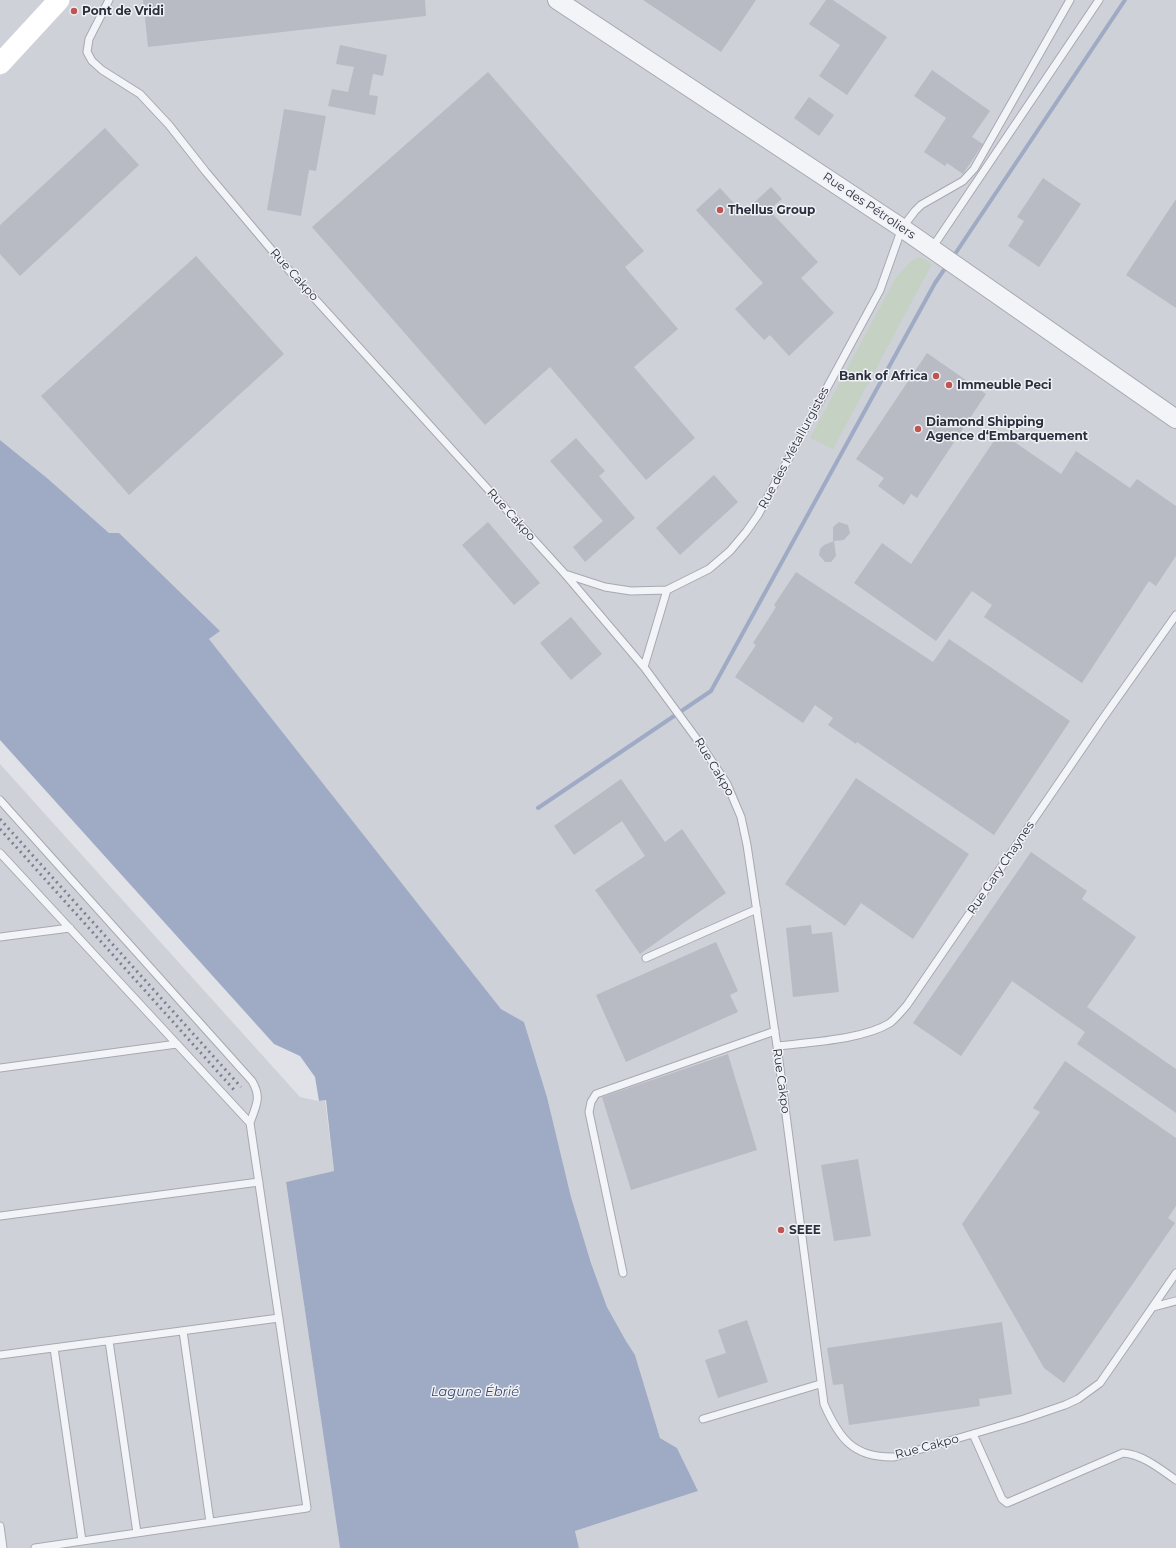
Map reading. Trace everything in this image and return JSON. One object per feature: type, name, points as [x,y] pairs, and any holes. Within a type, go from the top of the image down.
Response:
[{"type":"main road","points":[[0,64],[59,0]]},
{"type":"street","name":"Rue des Pétroliers","points":[[557,0],[902,228],[1176,419]]},
{"type":"lane","name":"Rue Cakpo","points":[[109,0],[89,39],[87,52],[92,61],[102,70],[140,94],[169,125],[196,161],[286,267],[565,574],[644,667],[699,742],[727,784],[741,817],[757,909],[777,1046],[820,1384],[824,1404],[832,1423],[843,1439],[852,1446],[876,1457],[894,1457],[973,1434],[1078,1400],[1100,1383],[1108,1373],[1176,1273]]},
{"type":"lane","name":"Rue des Métallurgistes","points":[[565,574],[605,587],[631,591],[667,590],[709,569],[730,550],[746,532],[758,515],[880,290],[902,228],[914,211],[921,205],[963,181],[974,169],[1070,0]]},
{"type":"lane","points":[[934,250],[1099,0]]},
{"type":"lane","points":[[644,667],[667,590]]},
{"type":"lane","name":"Rue Gary Chaynes","points":[[777,1046],[853,1036],[875,1031],[892,1022],[907,1005],[1176,615]]},
{"type":"lane","points":[[0,800],[252,1080],[257,1090],[258,1099],[250,1123],[307,1508],[35,1548]]},
{"type":"lane","points":[[0,853],[250,1123]]},
{"type":"lane","points":[[646,958],[757,909]]},
{"type":"lane","points":[[0,937],[70,928]]},
{"type":"lane","points":[[623,1273],[589,1112],[591,1102],[596,1094],[774,1031]]},
{"type":"lane","points":[[0,1068],[177,1044]]},
{"type":"lane","points":[[0,1216],[259,1182]]},
{"type":"lane","points":[[1153,1307],[1176,1301]]},
{"type":"lane","points":[[0,1356],[279,1318]]},
{"type":"lane","points":[[182,1331],[210,1522]]},
{"type":"lane","points":[[109,1341],[137,1533]]},
{"type":"lane","points":[[54,1348],[82,1541]]},
{"type":"lane","points":[[703,1419],[820,1384]]},
{"type":"lane","points":[[973,1434],[1002,1499],[1007,1503],[1123,1452],[1133,1454],[1146,1460],[1176,1480]]},
{"type":"lane","points":[[0,1526],[3,1548]]},
{"type":"shaded area","points":[[0,0],[1176,0],[1176,1548],[579,1548],[575,1531],[698,1491],[677,1448],[660,1438],[635,1355],[607,1307],[591,1263],[571,1197],[547,1097],[524,1022],[501,1009],[209,639],[219,631],[47,478],[0,440]]},
{"type":"shaded area","points":[[0,764],[300,1097],[318,1101],[325,1100],[334,1171],[286,1182],[340,1548],[0,1548]]},
{"type":"green space","points":[[920,257],[932,264],[833,449],[810,438],[895,279],[911,261]]},
{"type":"water","name":"Lagune Ébrié","points":[[0,440],[47,478],[109,533],[119,533],[220,631],[209,639],[501,1009],[524,1022],[547,1097],[571,1197],[591,1263],[607,1307],[635,1355],[660,1438],[677,1448],[698,1491],[575,1531],[579,1548],[340,1548],[286,1182],[334,1171],[326,1100],[319,1101],[315,1077],[300,1056],[274,1044],[0,740]]},
{"type":"building","points":[[143,0],[425,0],[426,16],[148,47]]},
{"type":"building","points":[[643,0],[756,0],[721,52]]},
{"type":"building","points":[[826,0],[833,0],[887,37],[847,95],[819,76],[840,45],[809,24]]},
{"type":"building","points":[[340,45],[387,55],[383,76],[373,74],[369,95],[378,96],[375,115],[328,106],[332,89],[348,92],[354,67],[336,64]]},
{"type":"building","points":[[932,70],[990,111],[972,137],[983,144],[963,174],[947,163],[945,166],[924,152],[946,118],[914,96]]},
{"type":"building","points":[[488,72],[644,251],[625,267],[678,329],[634,367],[695,438],[646,480],[550,367],[485,425],[312,227]]},
{"type":"building","points":[[809,97],[834,115],[819,136],[794,118]]},
{"type":"building","points":[[284,109],[326,116],[316,171],[309,170],[301,216],[267,210]]},
{"type":"building","points":[[105,128],[139,165],[20,276],[0,254],[0,225]]},
{"type":"building","points":[[1043,178],[1081,204],[1039,267],[1008,246],[1024,221],[1017,217]]},
{"type":"building","points":[[771,187],[782,199],[769,210],[818,262],[801,278],[834,313],[789,356],[770,335],[764,340],[735,309],[763,283],[696,210],[720,188],[743,213]]},
{"type":"building","points":[[1176,199],[1176,308],[1126,275]]},
{"type":"building","points":[[196,256],[284,354],[129,495],[41,396]]},
{"type":"building","points":[[927,353],[986,394],[917,498],[911,494],[904,505],[878,486],[884,478],[856,459]]},
{"type":"building","points":[[1000,432],[1061,474],[1076,451],[1130,488],[1137,479],[1176,506],[1176,556],[1156,586],[1149,581],[1082,683],[984,617],[992,605],[972,591],[936,641],[854,583],[882,543],[911,564]]},
{"type":"building","points":[[576,438],[605,471],[599,476],[635,518],[585,562],[573,547],[603,521],[550,461]]},
{"type":"building","points":[[714,475],[738,502],[680,555],[656,528]]},
{"type":"building","points":[[488,522],[540,583],[514,605],[462,545]]},
{"type":"building","points":[[839,522],[848,525],[850,533],[844,540],[833,541],[833,527]]},
{"type":"building","points":[[834,541],[836,556],[831,562],[825,562],[819,555],[820,549],[824,545]]},
{"type":"building","points":[[796,572],[933,662],[949,639],[1070,721],[994,835],[857,742],[856,744],[828,725],[833,718],[815,705],[803,723],[735,677],[756,645],[753,643],[776,607],[774,605]]},
{"type":"building","points":[[571,617],[602,654],[571,680],[540,643]]},
{"type":"building","points":[[856,778],[969,854],[913,939],[861,903],[845,926],[785,884]]},
{"type":"building","points":[[621,779],[665,842],[682,829],[726,893],[640,954],[595,890],[645,856],[622,821],[574,855],[554,826]]},
{"type":"building","points":[[1031,852],[1087,891],[1082,899],[1136,937],[1087,1007],[1176,1069],[1176,1113],[1077,1044],[1085,1032],[1012,981],[961,1056],[913,1023]]},
{"type":"building","points":[[811,925],[812,934],[832,932],[839,992],[793,997],[786,928]]},
{"type":"building","points":[[716,942],[738,991],[730,995],[738,1012],[626,1062],[596,995]]},
{"type":"building","points":[[728,1054],[757,1150],[631,1190],[602,1097]]},
{"type":"building","points":[[1065,1061],[1176,1138],[1176,1206],[1168,1218],[1175,1223],[1064,1383],[1044,1368],[962,1224],[1040,1112],[1033,1108]]},
{"type":"building","points":[[858,1159],[871,1236],[834,1241],[821,1165]]},
{"type":"building","points":[[747,1320],[768,1382],[718,1398],[705,1360],[726,1353],[718,1330]]},
{"type":"building","points":[[1002,1322],[1012,1394],[979,1399],[980,1406],[849,1425],[843,1384],[833,1385],[827,1348]]},
{"type":"waterway","points":[[953,257],[1125,0]]},
{"type":"waterway","points":[[538,808],[711,691],[935,283],[948,264]]},
{"type":"railway","points":[[0,819],[241,1087]]},
{"type":"railway","points":[[0,829],[235,1091]]},
{"type":"place","name":"Pont de Vridi","points":[[74,11]]},
{"type":"place","name":"Thellus Group","points":[[720,210]]},
{"type":"place","name":"Bank of Africa","points":[[936,376]]},
{"type":"place","name":"Immeuble Peci","points":[[949,385]]},
{"type":"place","name":"Diamond Shipping Agence d‘Embarquement","points":[[918,429]]},
{"type":"place","name":"SEEE","points":[[781,1230]]}]
